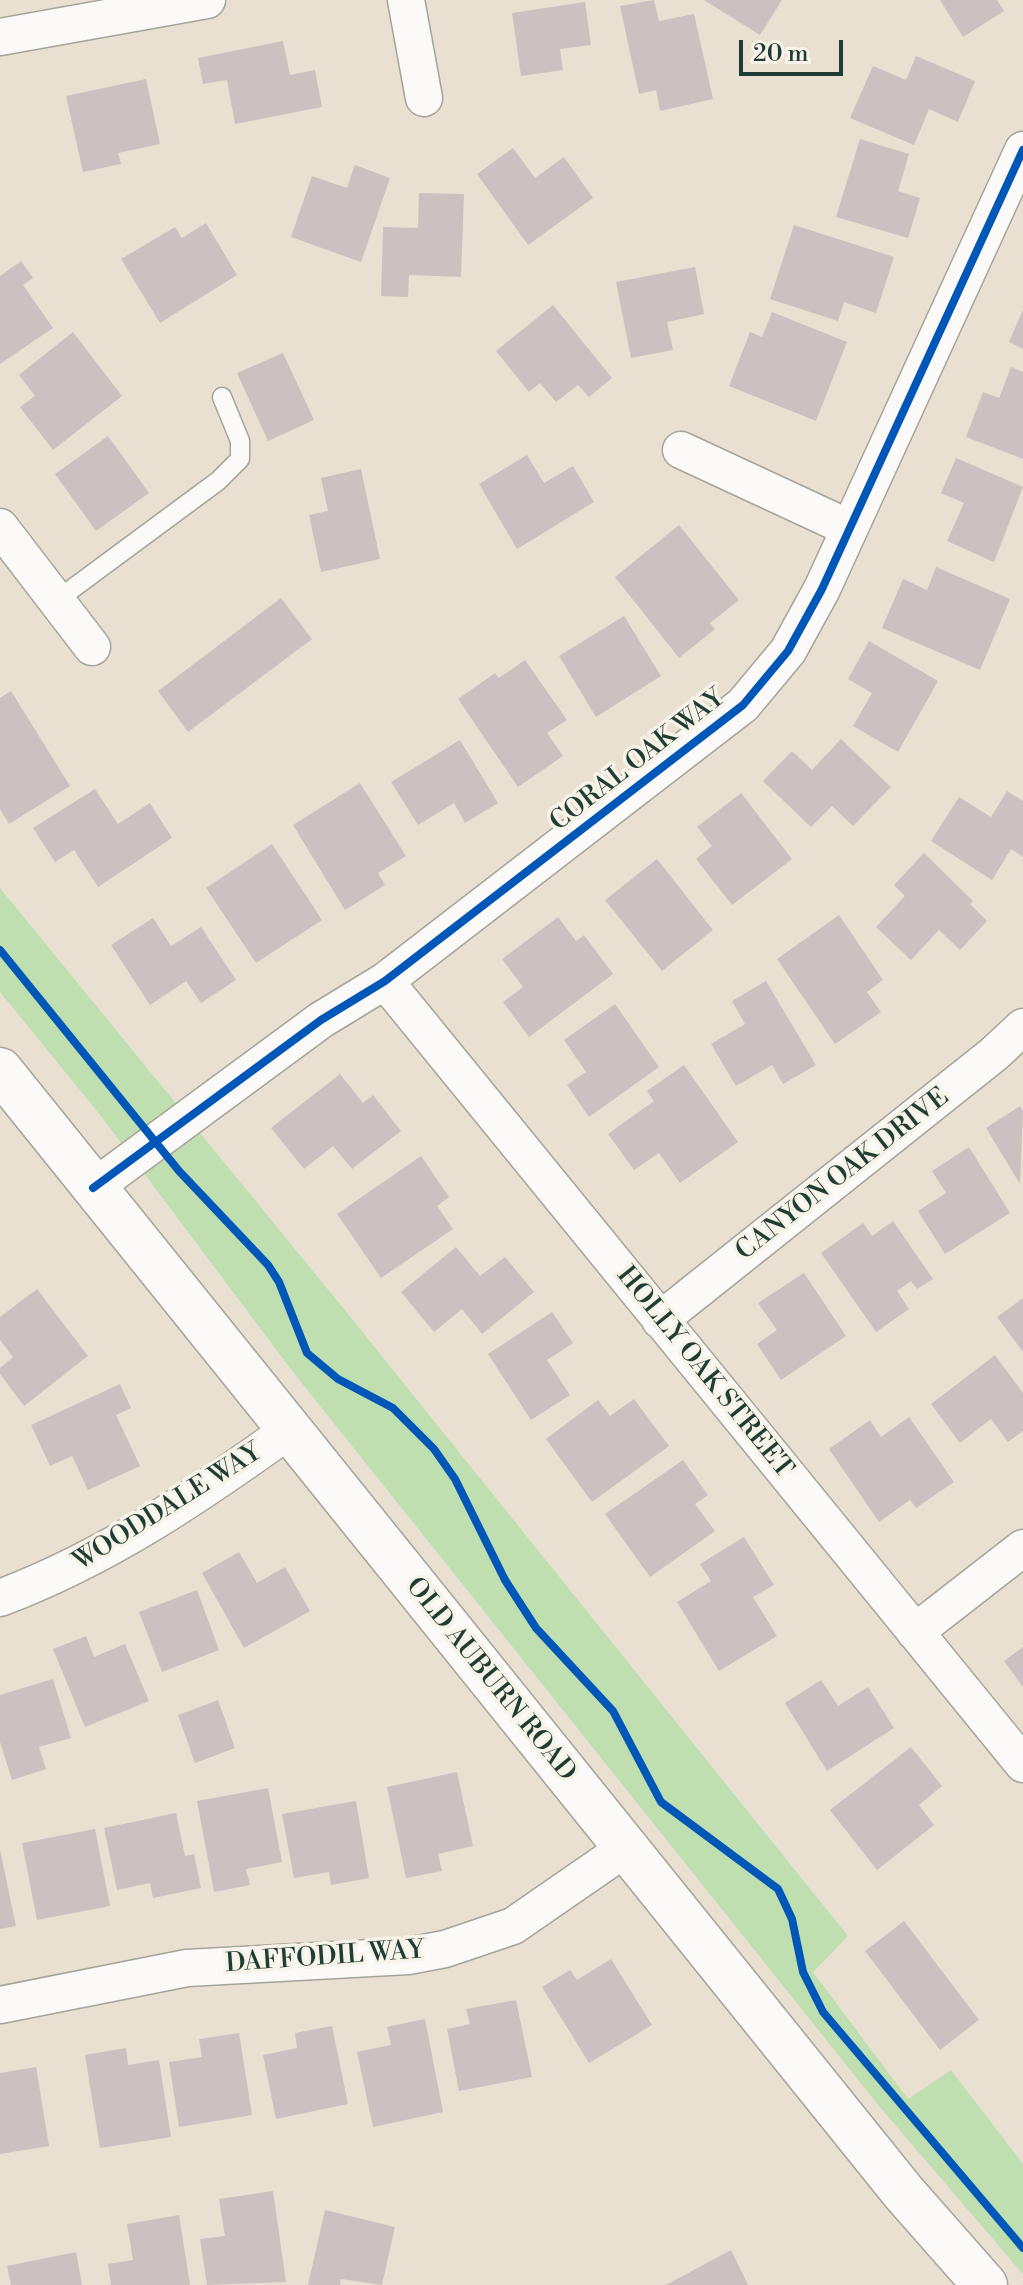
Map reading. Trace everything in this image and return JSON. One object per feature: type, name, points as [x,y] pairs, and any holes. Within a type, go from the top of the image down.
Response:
[{"type":"main road","name":"OLD AUBURN ROAD","points":[[0,1070],[904,2193],[985,2285]]},
{"type":"street","points":[[0,37],[207,0]]},
{"type":"street","points":[[406,0],[424,98]]},
{"type":"street","name":"CORAL OAK WAY","points":[[93,1188],[321,1020],[385,981],[743,705],[788,651],[849,528],[1023,150]]},
{"type":"street","points":[[681,450],[849,528]]},
{"type":"street","points":[[0,527],[92,647]]},
{"type":"street","name":"HOLLY OAK STREET","points":[[385,981],[1023,1764]]},
{"type":"street","name":"CANYON OAK DRIVE","points":[[660,1320],[994,1054],[1023,1027]]},
{"type":"street","name":"WOODDALE WAY","points":[[0,1598],[62,1574],[135,1535],[288,1431]]},
{"type":"street","points":[[915,1632],[1023,1548]]},
{"type":"street","name":"DAFFODIL WAY","points":[[0,2005],[187,1968],[408,1956],[445,1949],[513,1926],[626,1848]]},
{"type":"lane","points":[[57,600],[218,481],[240,459],[240,441],[222,397]]},
{"type":"green space","points":[[0,888],[348,1314],[848,1936],[813,1972],[908,2099],[951,2070],[1023,2164],[1023,2274],[879,2106],[293,1372],[101,1116],[0,992]]},
{"type":"building","points":[[654,0],[659,21],[694,14],[713,99],[660,111],[656,90],[639,94],[620,6]]},
{"type":"building","points":[[704,0],[782,0],[760,35]]},
{"type":"building","points":[[940,0],[997,0],[1004,11],[963,37]]},
{"type":"building","points":[[585,2],[591,45],[560,49],[563,70],[521,76],[512,13]]},
{"type":"building","points":[[283,41],[290,75],[315,70],[322,107],[235,124],[227,80],[203,84],[198,58]]},
{"type":"building","points":[[916,56],[975,81],[958,122],[929,109],[914,145],[850,118],[873,66],[906,80]]},
{"type":"building","points":[[146,79],[160,144],[118,153],[121,164],[83,172],[66,96]]},
{"type":"building","points":[[860,139],[909,154],[898,191],[920,198],[908,238],[836,217]]},
{"type":"building","points":[[513,148],[535,178],[564,157],[593,198],[528,245],[477,174]]},
{"type":"building","points":[[355,165],[390,178],[361,262],[291,237],[312,176],[347,188]]},
{"type":"building","points":[[419,193],[464,194],[461,277],[409,275],[408,297],[381,296],[383,227],[418,228]]},
{"type":"building","points":[[206,223],[237,275],[160,323],[121,259],[175,227],[182,238]]},
{"type":"building","points":[[794,225],[894,257],[876,313],[844,302],[838,321],[770,299]]},
{"type":"building","points":[[21,261],[33,278],[23,285],[53,328],[0,364],[0,276]]},
{"type":"building","points":[[695,267],[704,314],[667,322],[673,350],[631,358],[616,282]]},
{"type":"building","points":[[553,305],[612,378],[589,397],[578,385],[556,402],[540,383],[529,392],[496,351]]},
{"type":"building","points":[[1023,310],[1023,349],[1009,342]]},
{"type":"building","points":[[772,312],[847,342],[816,421],[729,386],[750,332],[762,337]]},
{"type":"building","points":[[73,332],[122,396],[53,450],[20,407],[35,396],[19,375]]},
{"type":"building","points":[[283,353],[314,420],[268,441],[237,373]]},
{"type":"building","points":[[1011,367],[1023,372],[1023,459],[966,437],[983,392],[999,398]]},
{"type":"building","points":[[108,436],[149,493],[96,531],[55,474]]},
{"type":"building","points":[[527,455],[544,483],[573,466],[594,502],[517,549],[479,484]]},
{"type":"building","points":[[956,458],[1023,487],[994,562],[947,541],[964,503],[941,493]]},
{"type":"building","points":[[361,469],[380,559],[321,572],[309,515],[328,511],[321,478]]},
{"type":"building","points":[[679,525],[739,600],[710,623],[715,629],[679,658],[615,577]]},
{"type":"building","points":[[936,567],[1010,599],[980,670],[882,628],[903,579],[927,590]]},
{"type":"building","points":[[281,598],[312,639],[188,732],[158,691]]},
{"type":"building","points":[[624,616],[661,676],[596,717],[559,656]]},
{"type":"building","points":[[869,641],[938,681],[898,752],[853,726],[872,693],[848,679]]},
{"type":"building","points":[[525,660],[567,720],[547,733],[563,756],[518,787],[458,699],[495,673],[499,678]]},
{"type":"building","points":[[11,691],[70,786],[9,824],[0,809],[0,698]]},
{"type":"building","points":[[841,739],[891,787],[853,826],[832,806],[811,827],[763,781],[792,751],[812,770]]},
{"type":"building","points":[[460,740],[498,803],[465,823],[454,803],[418,825],[391,782]]},
{"type":"building","points":[[360,783],[406,856],[378,873],[385,885],[345,910],[293,825]]},
{"type":"building","points":[[95,789],[118,824],[150,803],[172,838],[98,887],[74,850],[55,862],[33,828]]},
{"type":"building","points":[[1007,791],[1023,801],[1023,857],[1011,849],[992,880],[931,841],[959,797],[991,817]]},
{"type":"building","points":[[741,793],[792,859],[732,905],[696,859],[712,846],[697,827]]},
{"type":"building","points":[[272,844],[322,920],[256,963],[206,888]]},
{"type":"building","points":[[924,853],[973,901],[970,904],[987,921],[960,950],[939,930],[911,960],[876,927],[905,896],[894,885]]},
{"type":"building","points":[[657,859],[713,930],[662,971],[605,900]]},
{"type":"building","points":[[839,915],[883,980],[867,992],[881,1012],[835,1044],[777,959]]},
{"type":"building","points":[[558,917],[576,941],[584,935],[613,974],[529,1037],[503,1002],[523,987],[502,959]]},
{"type":"building","points":[[153,918],[171,946],[201,927],[236,980],[201,1003],[186,981],[150,1005],[111,945]]},
{"type":"building","points":[[766,981],[816,1065],[783,1084],[772,1065],[736,1086],[711,1044],[745,1024],[732,1001]]},
{"type":"building","points":[[615,1004],[659,1067],[589,1117],[567,1085],[586,1072],[564,1040]]},
{"type":"building","points":[[684,1065],[738,1142],[680,1183],[659,1153],[634,1170],[608,1134],[654,1101],[647,1091]]},
{"type":"building","points":[[340,1074],[363,1103],[373,1095],[401,1131],[352,1169],[333,1146],[304,1169],[271,1128]]},
{"type":"building","points":[[1020,1106],[1023,1111],[1020,1184],[986,1128]]},
{"type":"building","points":[[969,1147],[1010,1213],[945,1254],[918,1211],[946,1193],[932,1171]]},
{"type":"building","points":[[421,1156],[449,1197],[437,1206],[453,1229],[381,1278],[337,1214]]},
{"type":"building","points":[[893,1221],[933,1279],[917,1289],[911,1281],[897,1291],[909,1309],[876,1332],[821,1253],[863,1223],[872,1236]]},
{"type":"building","points":[[456,1247],[480,1276],[505,1257],[534,1292],[482,1334],[462,1309],[434,1332],[401,1292]]},
{"type":"building","points":[[804,1273],[846,1336],[781,1380],[757,1344],[777,1330],[758,1303]]},
{"type":"building","points":[[37,1289],[88,1356],[24,1406],[0,1374],[0,1368],[13,1357],[0,1340],[0,1317]]},
{"type":"building","points":[[1023,1298],[1023,1352],[997,1317]]},
{"type":"building","points":[[552,1312],[573,1343],[547,1360],[570,1395],[531,1420],[488,1354]]},
{"type":"building","points":[[995,1355],[1023,1393],[1023,1431],[1008,1442],[991,1419],[960,1443],[931,1404]]},
{"type":"building","points":[[120,1384],[131,1408],[116,1415],[140,1466],[88,1490],[72,1456],[50,1466],[31,1425]]},
{"type":"building","points":[[634,1399],[669,1446],[592,1502],[546,1439],[598,1400],[610,1416]]},
{"type":"building","points":[[909,1417],[954,1482],[916,1508],[910,1500],[879,1522],[829,1449],[870,1420],[881,1437]]},
{"type":"building","points":[[683,1460],[708,1495],[695,1504],[715,1531],[650,1577],[605,1514]]},
{"type":"building","points":[[744,1537],[774,1585],[753,1597],[777,1636],[719,1671],[677,1602],[711,1581],[700,1564]]},
{"type":"building","points":[[239,1552],[257,1583],[285,1567],[310,1611],[244,1648],[202,1573]]},
{"type":"building","points":[[197,1590],[219,1650],[162,1672],[139,1612]]},
{"type":"building","points":[[86,1636],[94,1657],[125,1644],[149,1701],[85,1727],[53,1649]]},
{"type":"building","points":[[1023,1647],[1023,1687],[1004,1661]]},
{"type":"building","points":[[53,1679],[71,1738],[39,1747],[46,1769],[12,1780],[0,1742],[0,1695]]},
{"type":"building","points":[[821,1680],[838,1706],[868,1687],[894,1728],[827,1771],[785,1703]]},
{"type":"building","points":[[218,1700],[235,1748],[195,1763],[178,1715]]},
{"type":"building","points":[[911,1747],[942,1786],[919,1805],[934,1825],[877,1870],[830,1810]]},
{"type":"building","points":[[457,1772],[473,1846],[438,1854],[442,1871],[406,1878],[387,1787]]},
{"type":"building","points":[[268,1788],[282,1862],[246,1869],[250,1885],[214,1892],[197,1801]]},
{"type":"building","points":[[356,1801],[369,1878],[331,1885],[329,1872],[294,1878],[282,1814]]},
{"type":"building","points":[[176,1813],[185,1856],[194,1854],[201,1888],[153,1898],[150,1883],[117,1890],[104,1828]]},
{"type":"building","points":[[95,1829],[110,1906],[37,1920],[22,1843]]},
{"type":"building","points":[[0,1850],[16,1926],[0,1929]]},
{"type":"building","points":[[904,1921],[979,2020],[940,2050],[865,1951]]},
{"type":"building","points":[[611,1959],[652,2025],[589,2063],[542,1987],[570,1970],[577,1980]]},
{"type":"building","points":[[516,2000],[532,2077],[459,2091],[447,2029],[470,2024],[466,2009]]},
{"type":"building","points":[[425,2019],[443,2112],[373,2127],[357,2052],[391,2045],[387,2027]]},
{"type":"building","points":[[332,2026],[348,2104],[276,2119],[263,2055],[297,2048],[295,2033]]},
{"type":"building","points":[[239,2033],[252,2115],[179,2127],[169,2062],[202,2057],[199,2039]]},
{"type":"building","points":[[126,2048],[128,2065],[159,2060],[171,2137],[100,2148],[85,2055]]},
{"type":"building","points":[[36,2067],[49,2146],[0,2154],[0,2073]]},
{"type":"building","points":[[273,2191],[286,2282],[207,2285],[200,2239],[225,2236],[219,2199]]},
{"type":"building","points":[[325,2210],[395,2227],[382,2285],[341,2279],[340,2285],[308,2285]]},
{"type":"building","points":[[179,2215],[190,2285],[111,2285],[108,2264],[133,2260],[127,2224]]},
{"type":"building","points":[[731,2250],[748,2285],[666,2285]]},
{"type":"building","points":[[76,2252],[82,2285],[11,2285],[7,2266]]},
{"type":"cycle path","points":[[93,1188],[321,1020],[385,981],[743,705],[788,651],[822,589],[1023,150]]},
{"type":"cycle path","points":[[0,950],[179,1171],[268,1265],[279,1282],[307,1353],[338,1379],[393,1408],[434,1449],[455,1479],[505,1580],[536,1628],[613,1711],[661,1802],[778,1889],[792,1919],[803,1972],[823,2012],[1023,2248]]}]
